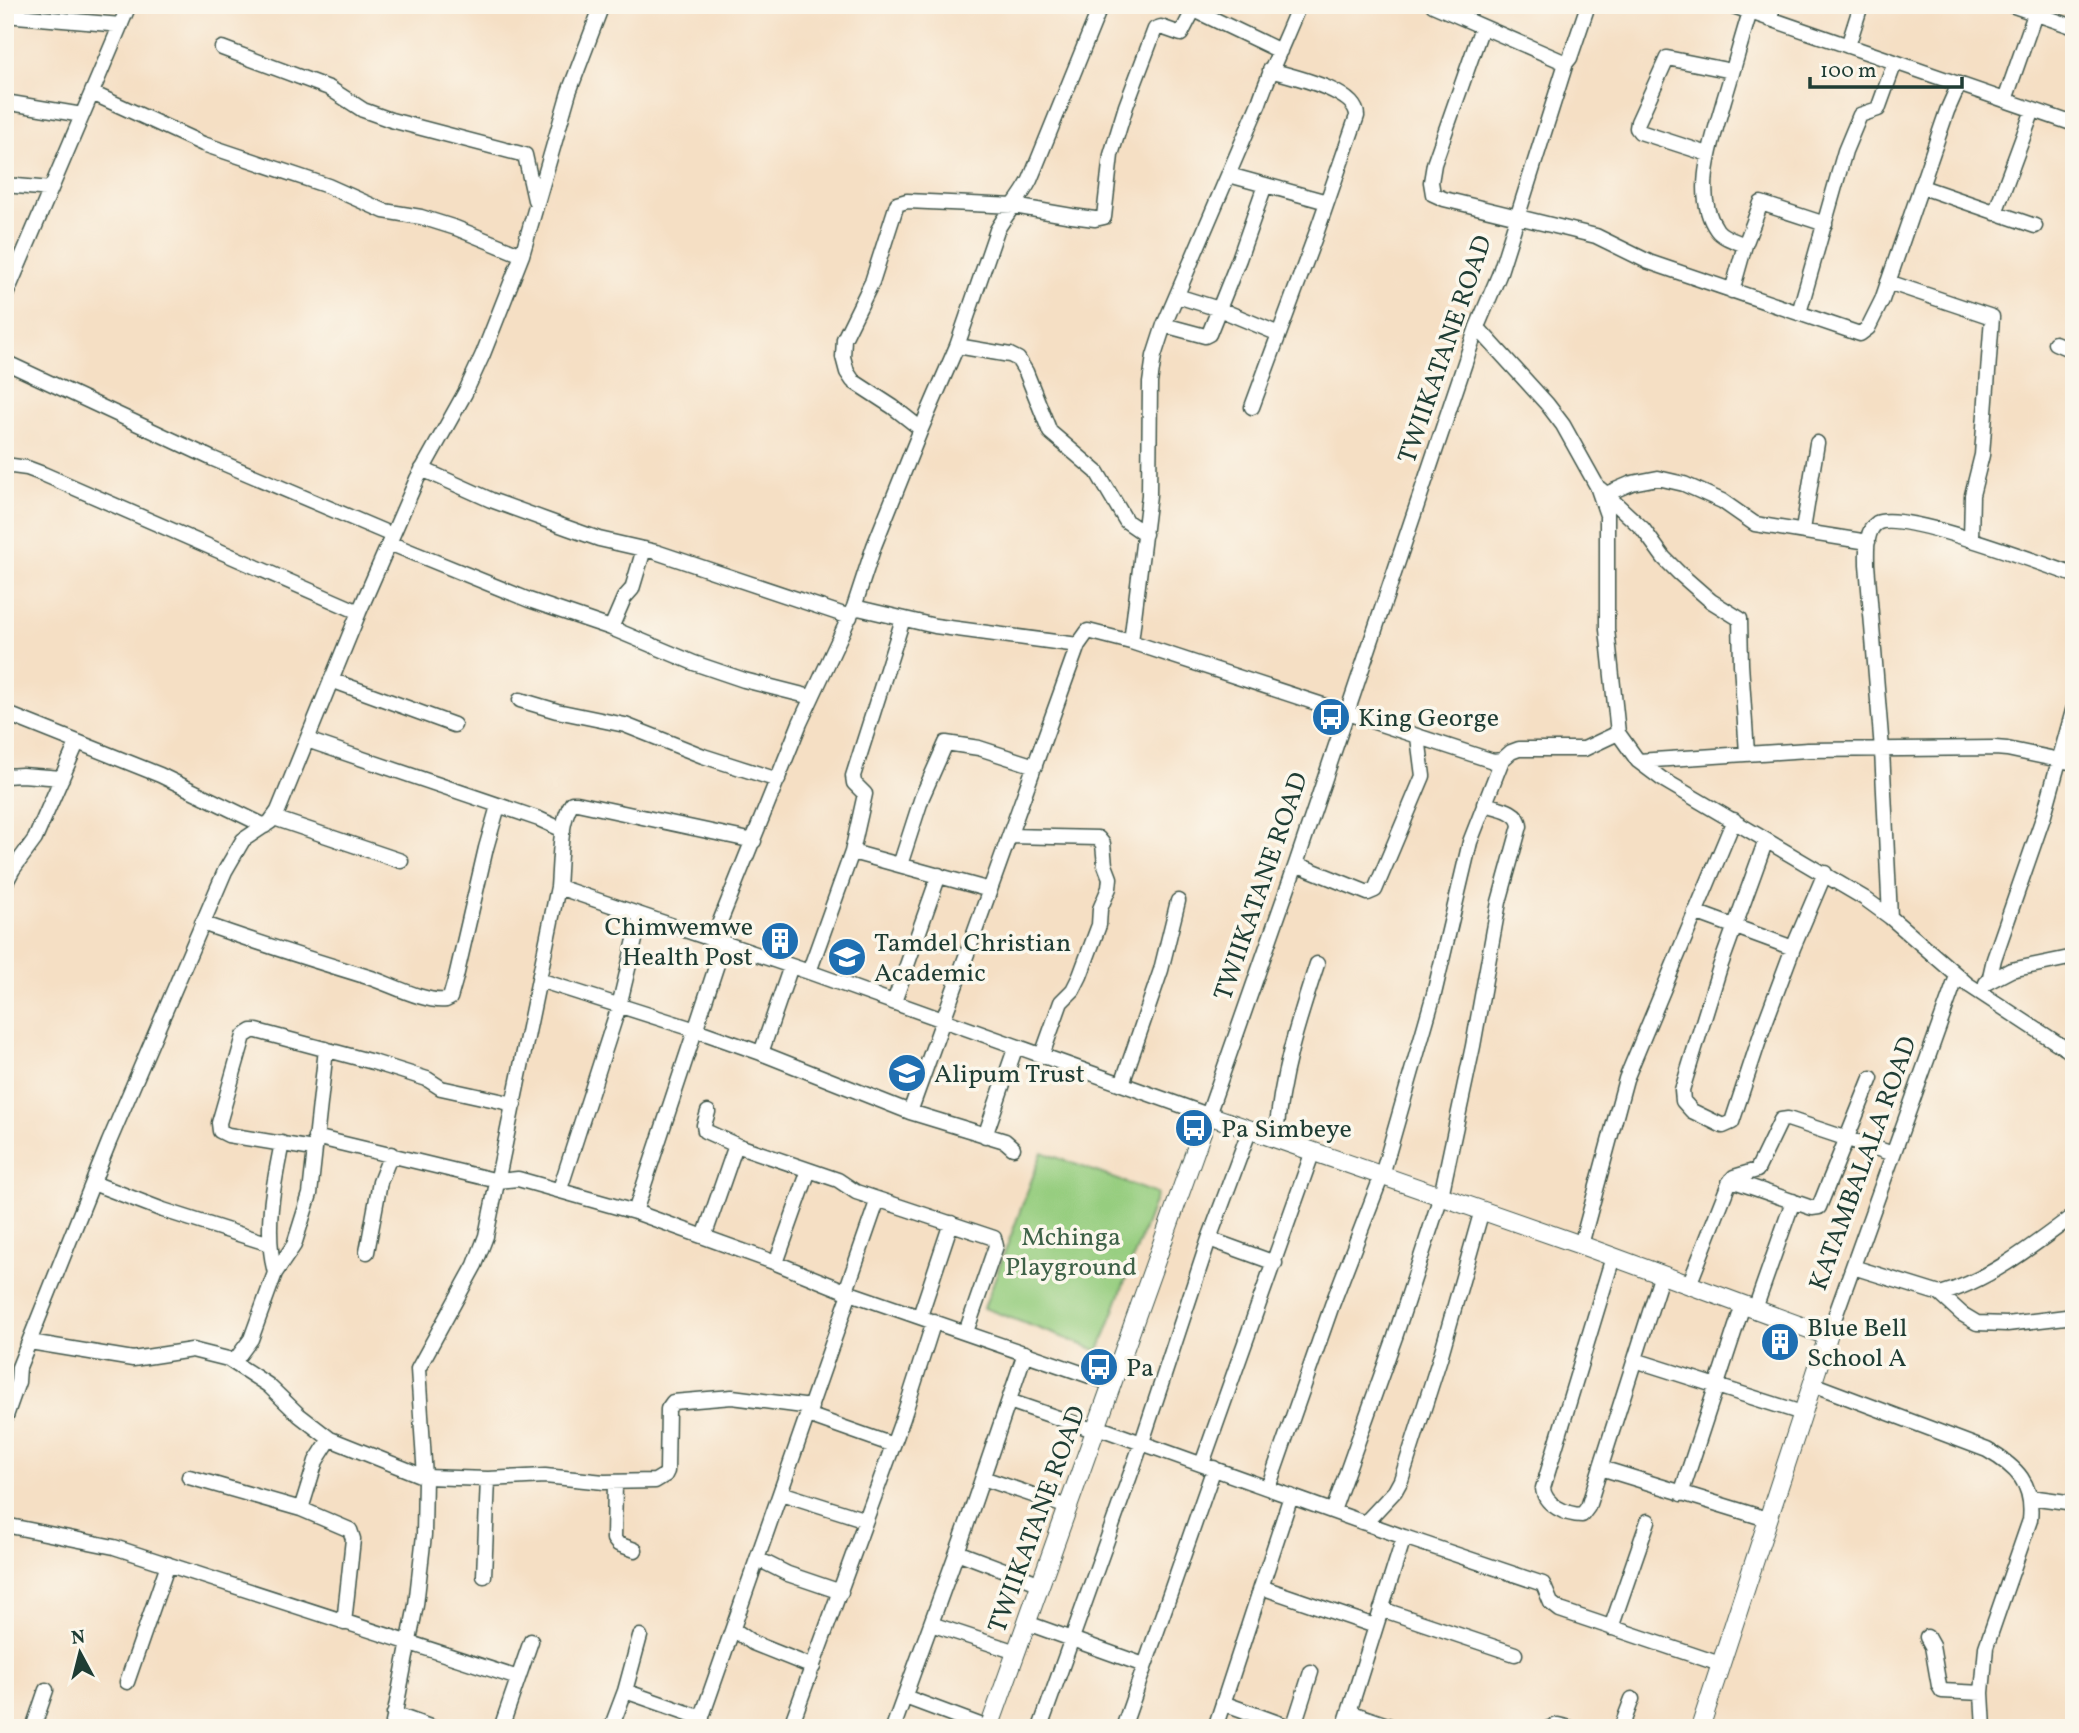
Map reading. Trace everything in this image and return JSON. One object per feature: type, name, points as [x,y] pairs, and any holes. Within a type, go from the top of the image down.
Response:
[{"type":"main road","points":[[1208,1115],[1581,1245],[1828,1336]]},
{"type":"main road","name":"TWIIKATANE ROAD","points":[[988,1728],[1208,1115]]},
{"type":"main road","name":"KATAMBALALA ROAD","points":[[1700,1728],[1828,1336]]},
{"type":"street","points":[[5,297],[129,5]]},
{"type":"street","points":[[5,1419],[18,1382],[12,1367],[30,1342],[202,923],[236,848],[243,840],[270,822],[422,470],[474,374],[522,255],[569,92],[602,5]]},
{"type":"street","points":[[635,1212],[696,1030],[719,941],[754,841],[811,696],[852,612],[874,546],[957,346],[993,242],[1002,221],[1030,180],[1101,5]]},
{"type":"street","points":[[1132,642],[1149,486],[1150,383],[1154,356],[1164,325],[1299,5]]},
{"type":"street","points":[[1433,5],[1568,60]]},
{"type":"street","name":"TWIIKATANE ROAD","points":[[1208,1115],[1297,864],[1477,327],[1499,275],[1588,5]]},
{"type":"street","points":[[1730,5],[1750,12],[1772,12],[1848,46],[2074,124]]},
{"type":"street","points":[[1848,46],[1861,5]]},
{"type":"street","points":[[2011,5],[2074,27]]},
{"type":"street","points":[[921,429],[853,381],[842,357],[844,339],[872,282],[896,206],[902,201],[1014,206],[1094,219],[1104,217],[1111,155],[1155,29],[1161,27],[1180,35],[1185,30],[1192,7],[1280,51]]},
{"type":"street","points":[[1745,245],[1723,235],[1713,223],[1705,179],[1709,154],[1750,12]]},
{"type":"street","points":[[2005,100],[2035,13]]},
{"type":"street","points":[[5,15],[121,25]]},
{"type":"street","points":[[1482,27],[1434,164],[1431,189],[1438,197],[1596,236],[1648,262],[1863,333],[1882,300],[1947,111],[1959,84]]},
{"type":"street","points":[[222,48],[329,88],[372,114],[415,128],[524,155],[536,205]]},
{"type":"street","points":[[1709,154],[1640,132],[1637,128],[1638,122],[1667,58],[1732,71]]},
{"type":"street","points":[[1799,313],[1847,145],[1860,115],[1878,109],[1895,62]]},
{"type":"street","points":[[1252,407],[1356,124],[1356,107],[1349,99],[1327,88],[1270,70]]},
{"type":"street","points":[[92,93],[202,144],[328,186],[384,211],[421,217],[456,228],[522,255]]},
{"type":"street","points":[[5,102],[82,115]]},
{"type":"street","points":[[1995,213],[2033,110]]},
{"type":"street","points":[[1229,175],[1327,202]]},
{"type":"street","points":[[5,185],[51,189]]},
{"type":"street","points":[[1164,325],[1207,336],[1265,185]]},
{"type":"street","points":[[1922,187],[2035,226]]},
{"type":"street","points":[[1732,291],[1761,203],[1825,224]]},
{"type":"street","points":[[1888,282],[1992,317],[1983,443],[1972,495],[1971,540]]},
{"type":"street","points":[[1177,296],[1219,309],[1279,334]]},
{"type":"street","points":[[1477,327],[1563,425],[1601,490],[1643,529],[1664,558],[1679,573],[1711,601],[1740,619],[1747,753]]},
{"type":"street","points":[[2055,343],[2074,351]]},
{"type":"street","points":[[957,346],[1010,355],[1018,359],[1026,372],[1050,432],[1097,472],[1126,521],[1145,534]]},
{"type":"street","points":[[5,362],[211,458],[529,600],[611,628],[703,667],[811,696]]},
{"type":"street","points":[[1803,530],[1817,443]]},
{"type":"street","points":[[5,465],[35,471],[359,612]]},
{"type":"street","points":[[422,470],[491,500],[599,539],[644,549],[852,612],[1078,645]]},
{"type":"street","points":[[1601,490],[1658,478],[1684,484],[1722,501],[1755,524],[1868,542]]},
{"type":"street","points":[[1601,490],[1606,515],[1608,629],[1618,733],[1638,761],[1662,779],[1825,873],[1890,917],[1957,976],[2074,1054]]},
{"type":"street","points":[[1890,917],[1882,750],[1867,564],[1872,528],[1877,523],[1890,521],[1924,525],[2074,575]]},
{"type":"street","points":[[611,628],[624,598],[632,589],[644,549]]},
{"type":"street","points":[[809,972],[852,852],[865,794],[854,783],[853,776],[903,619]]},
{"type":"street","points":[[910,1112],[1078,645],[1089,630],[1493,761],[1502,760]]},
{"type":"street","points":[[331,680],[454,725]]},
{"type":"street","points":[[520,700],[572,715],[625,725],[691,751],[778,780]]},
{"type":"street","points":[[1989,981],[1993,959],[2067,761],[2074,707]]},
{"type":"street","points":[[5,713],[270,822],[401,861]]},
{"type":"street","points":[[1268,1488],[1332,1305],[1382,1175],[1434,994],[1464,862],[1502,760],[1518,749],[1584,748],[1618,733]]},
{"type":"street","points":[[1297,864],[1368,893],[1375,890],[1423,776],[1418,737]]},
{"type":"street","points":[[307,740],[563,830]]},
{"type":"street","points":[[5,884],[36,839],[77,743]]},
{"type":"street","points":[[900,864],[922,797],[946,743],[979,748],[1035,766]]},
{"type":"street","points":[[1638,761],[1747,753],[2007,749],[2067,761]]},
{"type":"street","points":[[5,776],[62,778]]},
{"type":"street","points":[[433,1728],[393,1721],[409,1644],[424,1535],[425,1477],[416,1376],[481,1251],[498,1181],[558,887],[563,830],[568,808],[574,803],[754,841]]},
{"type":"street","points":[[1333,1511],[1395,1337],[1441,1196],[1473,1046],[1496,914],[1520,825],[1516,814],[1484,804]]},
{"type":"street","points":[[202,923],[276,950],[431,998],[446,1000],[450,998],[456,977],[498,806]]},
{"type":"street","points":[[1581,1245],[1626,1079],[1734,820]]},
{"type":"street","points":[[1009,836],[1098,838],[1103,845],[1105,865],[1110,878],[1109,888],[1100,909],[1100,925],[1073,990],[1061,1002],[1042,1055]]},
{"type":"street","points":[[1766,840],[1720,967],[1681,1096],[1686,1107],[1723,1126],[1730,1124],[1734,1117],[1758,1041],[1825,873]]},
{"type":"street","points":[[852,852],[990,890]]},
{"type":"street","points":[[894,1002],[939,875]]},
{"type":"street","points":[[558,887],[792,966],[1208,1115]]},
{"type":"street","points":[[1122,1084],[1161,970],[1178,901]]},
{"type":"street","points":[[1695,912],[1793,948]]},
{"type":"street","points":[[560,1189],[619,1006],[641,915]]},
{"type":"street","points":[[1977,990],[2011,970],[2074,957]]},
{"type":"street","points":[[1276,1138],[1279,1094],[1292,1038],[1317,964]]},
{"type":"street","points":[[761,1053],[792,966]]},
{"type":"street","name":"KATAMBALALA ROAD","points":[[1828,1336],[1957,976]]},
{"type":"street","points":[[539,980],[696,1030],[910,1112],[1005,1142],[1013,1147]]},
{"type":"street","points":[[514,1104],[441,1088],[427,1079],[326,1049],[252,1031],[244,1036],[219,1128],[228,1135],[391,1154],[498,1181],[518,1179],[560,1189],[635,1212],[848,1292],[1112,1384]]},
{"type":"street","points":[[985,1136],[1016,1046]]},
{"type":"street","points":[[234,1362],[251,1339],[275,1273],[294,1245],[310,1194],[326,1049]]},
{"type":"street","points":[[1731,1180],[1815,1208],[1819,1207],[1871,1078]]},
{"type":"street","points":[[708,1112],[705,1131],[736,1145],[838,1180],[856,1192],[991,1236],[997,1243],[966,1332]]},
{"type":"street","points":[[1689,1285],[1731,1180],[1757,1170],[1778,1122],[1784,1119],[1893,1154]]},
{"type":"street","points":[[1040,1728],[1142,1443],[1209,1238],[1250,1129]]},
{"type":"street","points":[[275,1273],[270,1244],[271,1203],[282,1143]]},
{"type":"street","points":[[704,1237],[736,1145]]},
{"type":"street","points":[[1123,1728],[1313,1151]]},
{"type":"street","points":[[367,1252],[380,1182],[391,1154]]},
{"type":"street","points":[[776,1263],[809,1170]]},
{"type":"street","points":[[93,1183],[163,1210],[270,1244]]},
{"type":"street","points":[[625,1691],[700,1723],[809,1411],[878,1199]]},
{"type":"street","points":[[1681,1493],[1717,1385],[1793,1201]]},
{"type":"street","points":[[1365,1523],[1395,1491],[1401,1480],[1440,1358],[1482,1210]]},
{"type":"street","points":[[1940,1294],[2007,1262],[2074,1215]]},
{"type":"street","points":[[790,1728],[893,1445],[951,1223]]},
{"type":"street","points":[[1209,1238],[1275,1263]]},
{"type":"street","points":[[1614,1257],[1545,1482],[1546,1499],[1574,1514],[1582,1515],[1588,1507],[1662,1275]]},
{"type":"street","points":[[1853,1267],[1940,1294],[1962,1314],[1977,1322],[2007,1324],[2074,1316]]},
{"type":"street","points":[[30,1342],[139,1360],[183,1351],[199,1351],[234,1362],[268,1384],[299,1415],[330,1439],[425,1477],[488,1479],[545,1476],[615,1482],[655,1480],[665,1475],[668,1465],[668,1409],[673,1402],[732,1397],[809,1411],[893,1445]]},
{"type":"street","points":[[893,1728],[1025,1353]]},
{"type":"street","points":[[1635,1360],[1802,1413]]},
{"type":"street","points":[[1812,1384],[1987,1450],[2011,1466],[2021,1477],[2031,1497],[2030,1520],[1986,1647],[1982,1693],[1984,1728]]},
{"type":"street","points":[[1009,1401],[1142,1443],[1404,1537],[1539,1582],[1543,1584],[1555,1607],[1720,1664]]},
{"type":"street","points":[[301,1509],[316,1461],[330,1439]]},
{"type":"street","points":[[1601,1468],[1767,1520]]},
{"type":"street","points":[[189,1477],[301,1509],[344,1526],[352,1534],[344,1623]]},
{"type":"street","points":[[983,1478],[1068,1507]]},
{"type":"street","points":[[484,1576],[488,1479]]},
{"type":"street","points":[[615,1482],[614,1539],[618,1544],[635,1550]]},
{"type":"street","points":[[781,1493],[866,1520]]},
{"type":"street","points":[[1215,1728],[1291,1496]]},
{"type":"street","points":[[2031,1497],[2074,1503]]},
{"type":"street","points":[[1611,1628],[1648,1521]]},
{"type":"street","points":[[5,1524],[114,1547],[518,1678]]},
{"type":"street","points":[[1344,1728],[1404,1537]]},
{"type":"street","points":[[957,1552],[1041,1584]]},
{"type":"street","points":[[758,1559],[788,1574],[841,1592]]},
{"type":"street","points":[[127,1682],[169,1564]]},
{"type":"street","points":[[1261,1587],[1375,1626]]},
{"type":"street","points":[[1381,1609],[1515,1654]]},
{"type":"street","points":[[1027,1623],[1144,1665]]},
{"type":"street","points":[[931,1625],[1016,1652]]},
{"type":"street","points":[[733,1629],[753,1643],[813,1667]]},
{"type":"street","points":[[611,1728],[625,1691],[640,1636]]},
{"type":"street","points":[[1927,1637],[1938,1686],[1942,1691],[1982,1693]]},
{"type":"street","points":[[501,1728],[531,1641]]},
{"type":"street","points":[[1223,1703],[1293,1728],[1311,1672]]},
{"type":"street","points":[[33,1728],[46,1690]]},
{"type":"street","points":[[905,1697],[988,1728]]},
{"type":"street","points":[[1621,1728],[1632,1699]]},
{"type":"street","points":[[1349,1712],[1396,1728]]},
{"type":"street","points":[[1549,1728],[1558,1725],[1571,1728]]},
{"type":"green space","name":"Mchinga Playground","points":[[1042,1152],[1157,1194],[1099,1351],[984,1308]]},
{"type":"place","name":"King George","points":[[1331,717]]},
{"type":"place","name":"Chimwemwe Health Post","points":[[780,941]]},
{"type":"place","name":"Tamdel Christian Academic","points":[[847,957]]},
{"type":"place","name":"Alipum Trust","points":[[907,1073]]},
{"type":"place","name":"Pa Simbeye","points":[[1194,1128]]},
{"type":"place","name":"Blue Bell School A","points":[[1780,1342]]},
{"type":"place","name":"Pa","points":[[1099,1367]]}]
